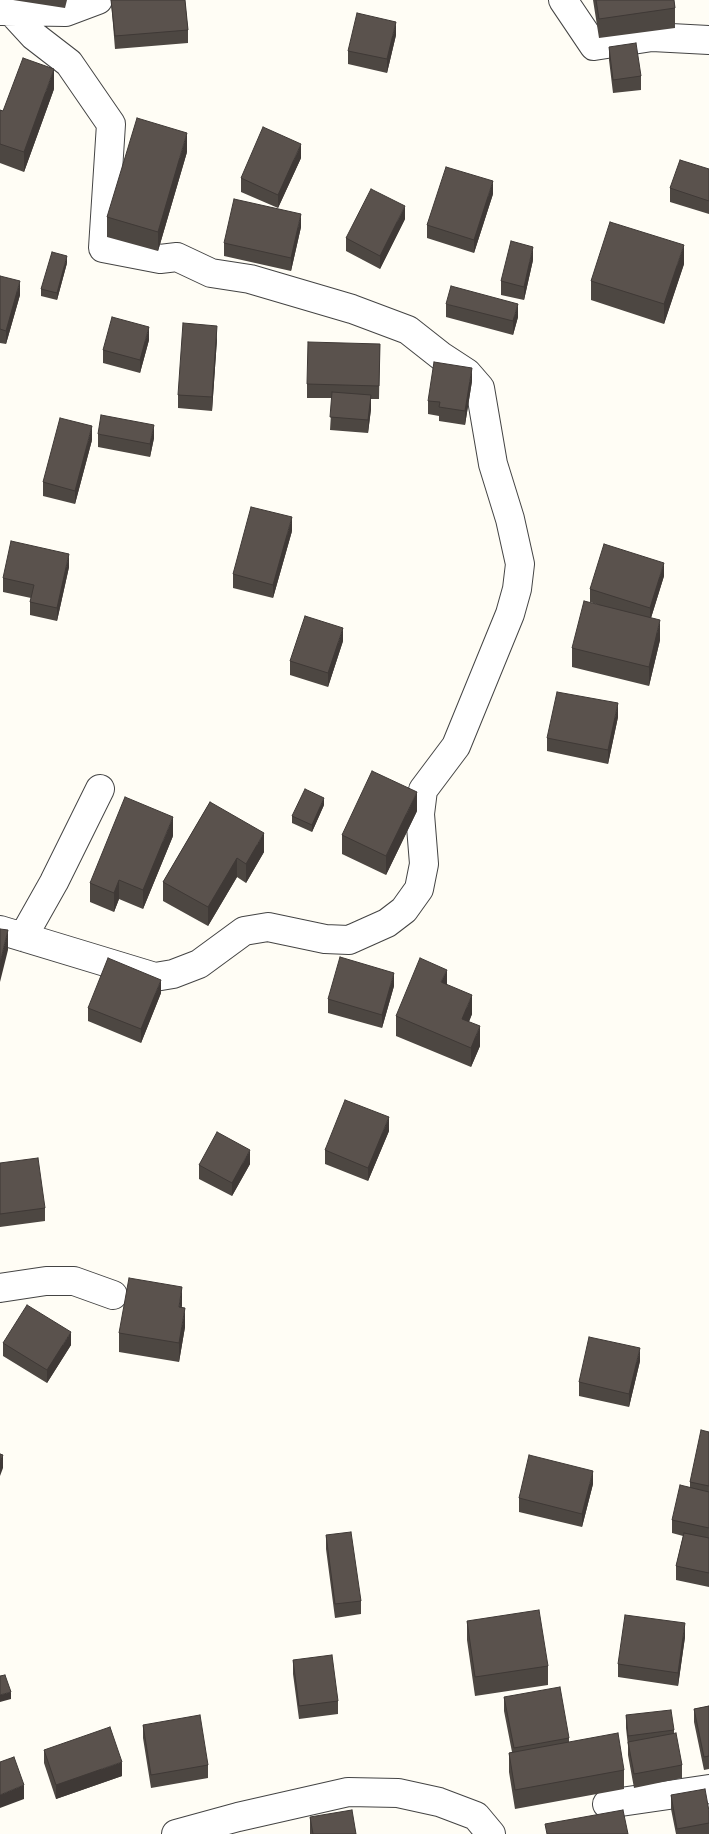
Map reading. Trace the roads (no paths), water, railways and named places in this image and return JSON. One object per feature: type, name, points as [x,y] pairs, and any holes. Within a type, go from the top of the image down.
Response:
[{"type":"street","points":[[5,11],[66,12],[98,0]]},
{"type":"street","points":[[563,0],[594,46],[652,36],[709,40]]},
{"type":"street","points":[[5,11],[69,63],[111,124],[103,248],[160,259],[176,256],[211,273],[250,279],[352,309],[408,330],[441,356],[467,373],[480,388],[494,464],[510,519],[520,564],[517,589],[510,614],[456,746],[423,790],[420,814],[424,864],[419,889],[388,923],[349,940],[325,939],[268,927],[244,931],[199,964],[174,974],[155,977],[11,933],[54,882],[100,789]]},
{"type":"street","points":[[0,1288],[46,1281],[74,1281],[113,1296]]},
{"type":"street","points":[[607,1804],[709,1789]]},
{"type":"street","points":[[176,1834],[238,1817],[348,1792],[398,1793],[439,1802],[476,1816],[491,1834]]}]
